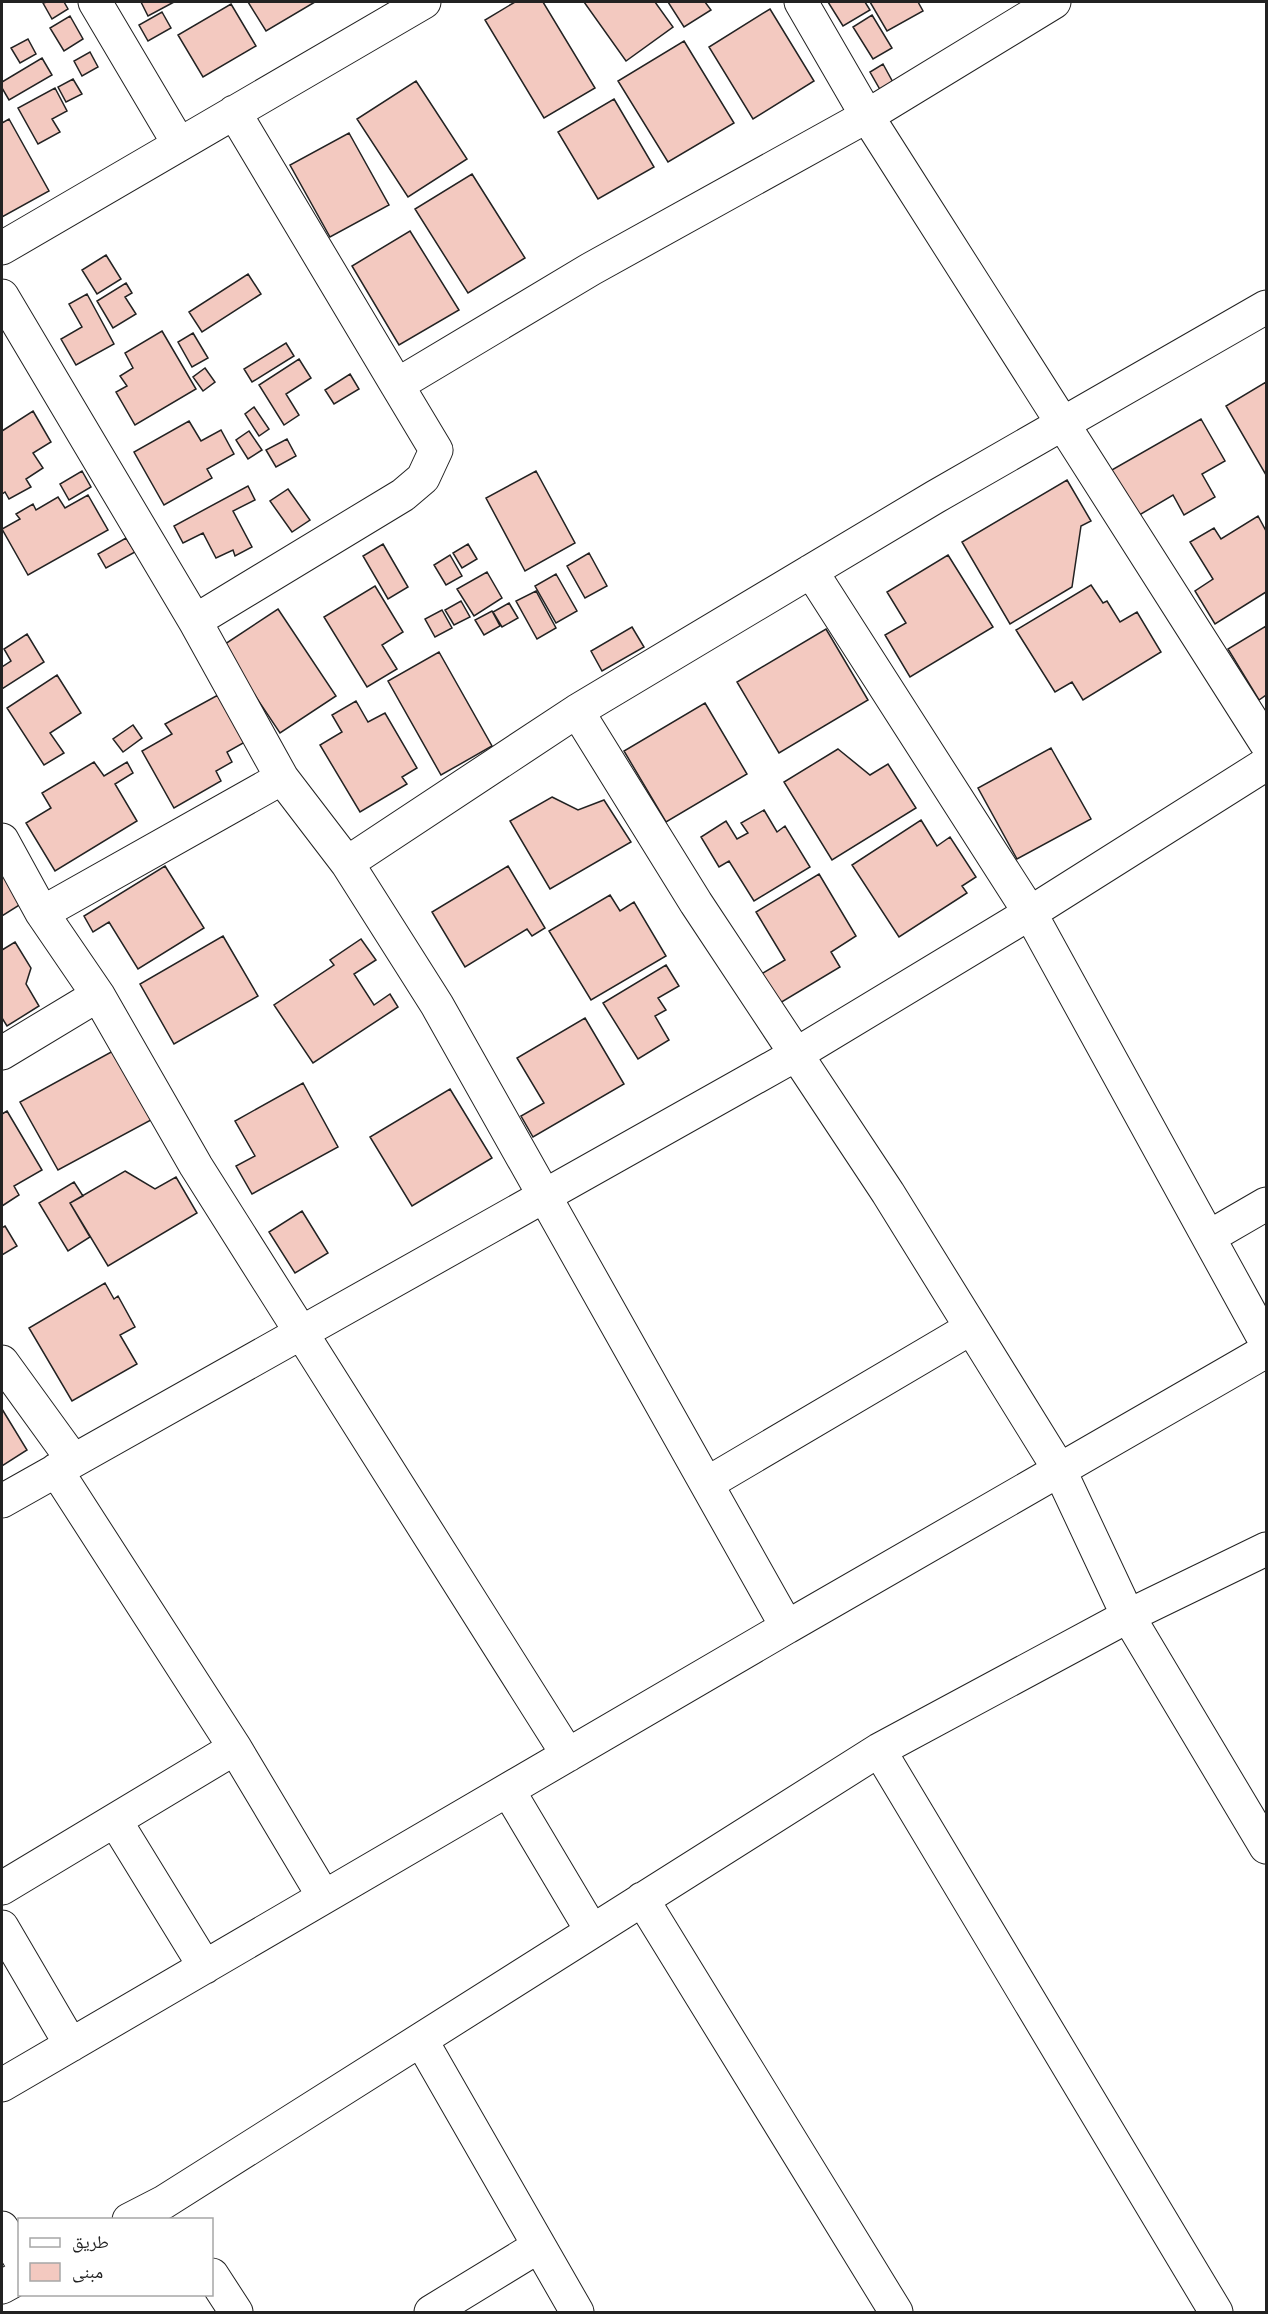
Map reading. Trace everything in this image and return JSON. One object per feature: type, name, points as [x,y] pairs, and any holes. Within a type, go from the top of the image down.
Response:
[{"type":"street","points":[[95,2],[179,144]]},
{"type":"street","points":[[801,2],[867,116],[1266,742]]},
{"type":"street","points":[[397,385],[591,269],[867,116],[1054,2]]},
{"type":"street","points":[[2,248],[234,112],[404,7]]},
{"type":"street","points":[[195,621],[403,495],[423,478],[436,450],[234,112]]},
{"type":"street","points":[[2,296],[195,621],[282,778],[347,863],[438,1005],[787,1627]]},
{"type":"street","points":[[347,863],[577,711],[1062,423],[1266,307]]},
{"type":"street","points":[[812,571],[1030,913],[1266,1342]]},
{"type":"street","points":[[577,711],[696,903],[888,1193],[1059,1469],[1128,1616],[1266,1847]]},
{"type":"street","points":[[2,1501],[300,1331],[795,1055],[1030,913],[1266,764]]},
{"type":"street","points":[[42,913],[282,778]]},
{"type":"street","points":[[2,840],[42,913],[98,995],[196,1166],[568,1755]]},
{"type":"street","points":[[2,1053],[98,995]]},
{"type":"street","points":[[1209,1237],[1266,1204]]},
{"type":"street","points":[[708,1483],[971,1328]]},
{"type":"street","points":[[2,2085],[1059,1469],[1266,1351]]},
{"type":"street","points":[[2,1362],[324,1897]]},
{"type":"street","points":[[138,2218],[169,2211],[421,2040],[879,1750],[1128,1616],[1266,1549]]},
{"type":"street","points":[[2,1888],[235,1748]]},
{"type":"street","points":[[879,1750],[1216,2313]]},
{"type":"street","points":[[508,1790],[592,1931]]},
{"type":"street","points":[[116,1821],[205,1967]]},
{"type":"street","points":[[642,1899],[896,2313]]},
{"type":"street","points":[[2,1927],[71,2045]]},
{"type":"street","points":[[421,2040],[577,2313]]},
{"type":"street","points":[[2,2228],[18,2256]]},
{"type":"street","points":[[431,2313],[539,2246]]},
{"type":"street","points":[[213,2277],[236,2313]]},
{"type":"street","points":[[2,2287],[18,2278]]},
{"type":"building","points":[[64,2],[68,9],[52,19],[43,3]]},
{"type":"building","points":[[141,2],[174,2],[148,16]]},
{"type":"building","points":[[248,2],[315,2],[266,31]]},
{"type":"building","points":[[515,2],[543,2],[595,88],[544,118],[485,20]]},
{"type":"building","points":[[584,2],[655,2],[673,27],[626,61]]},
{"type":"building","points":[[668,2],[705,2],[711,10],[684,27]]},
{"type":"building","points":[[828,2],[865,2],[870,10],[843,26]]},
{"type":"building","points":[[870,2],[918,2],[923,11],[887,31]]},
{"type":"building","points":[[231,4],[256,46],[203,77],[178,35]]},
{"type":"building","points":[[770,9],[814,81],[753,119],[709,47]]},
{"type":"building","points":[[162,12],[171,28],[148,41],[139,25]]},
{"type":"building","points":[[872,15],[892,48],[873,59],[853,27]]},
{"type":"building","points":[[70,16],[83,39],[64,51],[50,28]]},
{"type":"building","points":[[28,39],[36,54],[20,63],[11,48]]},
{"type":"building","points":[[684,41],[734,123],[668,162],[618,81]]},
{"type":"building","points":[[90,52],[98,67],[82,76],[74,61]]},
{"type":"building","points":[[42,58],[52,75],[9,100],[2,88],[2,82]]},
{"type":"building","points":[[883,64],[895,86],[882,93],[870,72]]},
{"type":"building","points":[[73,79],[82,94],[66,102],[58,87]]},
{"type":"building","points":[[416,81],[467,159],[408,197],[357,119]]},
{"type":"building","points":[[55,88],[67,111],[52,119],[60,132],[38,144],[18,108]]},
{"type":"building","points":[[614,99],[654,167],[598,199],[558,132]]},
{"type":"building","points":[[9,119],[49,191],[2,217],[2,123]]},
{"type":"building","points":[[349,133],[389,205],[330,237],[290,165]]},
{"type":"building","points":[[472,174],[525,258],[468,293],[415,209]]},
{"type":"building","points":[[410,231],[459,310],[399,345],[352,266]]},
{"type":"building","points":[[106,255],[121,279],[97,294],[82,270]]},
{"type":"building","points":[[248,274],[261,294],[202,332],[189,312]]},
{"type":"building","points":[[126,283],[132,293],[125,297],[136,314],[113,328],[97,301]]},
{"type":"building","points":[[87,294],[114,344],[76,365],[61,339],[82,327],[69,304]]},
{"type":"building","points":[[162,331],[196,389],[135,425],[116,392],[127,386],[120,376],[133,368],[125,353]]},
{"type":"building","points":[[193,333],[208,358],[192,367],[178,342]]},
{"type":"building","points":[[286,343],[294,356],[252,382],[244,369]]},
{"type":"building","points":[[299,359],[311,378],[286,394],[299,415],[284,425],[259,385]]},
{"type":"building","points":[[205,368],[215,382],[203,391],[193,377]]},
{"type":"building","points":[[350,374],[359,389],[334,404],[325,390]]},
{"type":"building","points":[[1266,382],[1266,475],[1226,406]]},
{"type":"building","points":[[254,407],[269,429],[259,436],[245,414]]},
{"type":"building","points":[[33,411],[51,442],[33,453],[43,468],[26,479],[31,487],[9,499],[5,492],[2,494],[2,431]]},
{"type":"building","points":[[1201,419],[1225,461],[1202,474],[1215,497],[1184,515],[1173,495],[1136,517],[1110,471]]},
{"type":"building","points":[[189,421],[201,441],[221,430],[234,454],[207,469],[212,478],[164,505],[134,452]]},
{"type":"building","points":[[249,431],[262,450],[248,459],[236,440]]},
{"type":"building","points":[[287,439],[296,456],[276,467],[266,450]]},
{"type":"building","points":[[82,471],[91,487],[69,500],[60,484]]},
{"type":"building","points":[[536,471],[575,543],[525,571],[486,498]]},
{"type":"building","points":[[1067,480],[1091,521],[1081,526],[1072,587],[1010,624],[962,542]]},
{"type":"building","points":[[248,486],[255,500],[233,511],[252,547],[235,556],[233,550],[216,558],[203,533],[183,543],[174,526]]},
{"type":"building","points":[[288,489],[310,520],[292,532],[270,501]]},
{"type":"building","points":[[88,495],[108,530],[28,575],[2,529],[20,519],[16,514],[33,504],[36,510],[58,497],[65,508]]},
{"type":"building","points":[[1258,516],[1266,531],[1266,592],[1215,624],[1195,591],[1213,579],[1190,542],[1214,528],[1221,539]]},
{"type":"building","points":[[126,538],[135,552],[106,568],[98,554]]},
{"type":"building","points":[[383,544],[408,587],[388,599],[363,556]]},
{"type":"building","points":[[468,544],[477,559],[462,568],[453,553]]},
{"type":"building","points":[[589,553],[607,586],[585,598],[567,566]]},
{"type":"building","points":[[450,555],[462,576],[446,585],[434,565]]},
{"type":"building","points":[[948,555],[993,627],[910,677],[885,635],[906,623],[887,592]]},
{"type":"building","points":[[487,572],[502,598],[474,616],[457,589]]},
{"type":"building","points":[[556,574],[577,611],[556,623],[535,586]]},
{"type":"building","points":[[1091,585],[1103,603],[1107,601],[1120,622],[1137,612],[1161,652],[1083,700],[1072,682],[1055,692],[1016,630]]},
{"type":"building","points":[[375,586],[403,632],[382,645],[397,669],[367,687],[324,617]]},
{"type":"building","points":[[536,591],[556,628],[537,639],[516,601]]},
{"type":"building","points":[[461,601],[470,617],[454,625],[445,610]]},
{"type":"building","points":[[509,603],[518,618],[502,627],[493,612]]},
{"type":"building","points":[[278,609],[336,696],[280,733],[222,646]]},
{"type":"building","points":[[442,610],[452,628],[435,637],[425,619]]},
{"type":"building","points":[[492,611],[500,626],[484,635],[475,620]]},
{"type":"building","points":[[1266,626],[1266,695],[1259,700],[1228,649]]},
{"type":"building","points":[[632,627],[644,647],[602,671],[591,651]]},
{"type":"building","points":[[826,629],[868,700],[779,753],[737,682]]},
{"type":"building","points":[[27,634],[44,662],[2,689],[2,667],[11,661],[4,649]]},
{"type":"building","points":[[439,652],[492,746],[441,775],[388,681]]},
{"type":"building","points":[[57,675],[81,713],[50,733],[64,753],[44,765],[7,708]]},
{"type":"building","points":[[218,695],[245,742],[227,752],[232,762],[216,771],[221,781],[174,808],[142,751],[172,734],[165,724]]},
{"type":"building","points":[[356,701],[368,722],[385,713],[417,768],[402,777],[407,784],[360,812],[320,745],[342,732],[332,715]]},
{"type":"building","points":[[705,703],[747,774],[666,822],[624,751]]},
{"type":"building","points":[[133,725],[142,738],[123,752],[113,739]]},
{"type":"building","points":[[1051,748],[1091,819],[1017,859],[978,788]]},
{"type":"building","points":[[838,749],[870,775],[888,764],[916,808],[832,860],[784,782]]},
{"type":"building","points":[[94,762],[104,776],[127,762],[133,773],[115,784],[137,821],[55,871],[26,823],[51,808],[42,793]]},
{"type":"building","points":[[552,797],[578,810],[604,800],[631,842],[550,889],[510,821]]},
{"type":"building","points":[[764,810],[777,832],[785,826],[810,867],[754,901],[729,861],[719,867],[701,837],[726,821],[737,839],[748,833],[741,823]]},
{"type":"building","points":[[921,820],[937,846],[950,837],[976,877],[962,886],[967,893],[899,937],[852,865]]},
{"type":"building","points":[[165,866],[204,928],[138,969],[109,922],[93,932],[84,916]]},
{"type":"building","points":[[508,866],[545,928],[532,936],[527,929],[465,967],[432,912]]},
{"type":"building","points":[[2,872],[21,904],[2,916]]},
{"type":"building","points":[[819,874],[856,936],[831,952],[840,967],[775,1006],[758,976],[785,960],[756,912]]},
{"type":"building","points":[[610,895],[620,911],[634,902],[666,956],[591,1000],[549,931]]},
{"type":"building","points":[[223,936],[258,996],[174,1044],[140,984]]},
{"type":"building","points":[[361,939],[376,960],[354,974],[374,1005],[390,994],[398,1007],[313,1063],[274,1005],[334,965],[330,960]]},
{"type":"building","points":[[15,942],[31,968],[26,984],[39,1006],[7,1026],[2,1018],[2,950]]},
{"type":"building","points":[[666,965],[679,986],[658,998],[666,1010],[655,1016],[669,1040],[638,1059],[603,1003]]},
{"type":"building","points":[[585,1018],[624,1084],[533,1137],[521,1116],[544,1103],[517,1058]]},
{"type":"building","points":[[113,1051],[151,1120],[58,1170],[20,1102]]},
{"type":"building","points":[[303,1083],[338,1147],[252,1194],[236,1166],[255,1156],[235,1121]]},
{"type":"building","points":[[450,1089],[492,1158],[412,1206],[370,1137]]},
{"type":"building","points":[[7,1111],[42,1170],[14,1186],[19,1195],[2,1206],[2,1114]]},
{"type":"building","points":[[125,1171],[155,1189],[176,1177],[197,1213],[108,1266],[70,1203]]},
{"type":"building","points":[[74,1182],[83,1196],[70,1203],[90,1237],[68,1251],[39,1203]]},
{"type":"building","points":[[302,1211],[328,1253],[295,1273],[269,1232]]},
{"type":"building","points":[[5,1226],[17,1246],[2,1255],[2,1228]]},
{"type":"building","points":[[105,1283],[114,1299],[118,1296],[135,1327],[120,1335],[137,1364],[72,1401],[29,1328]]},
{"type":"building","points":[[2,1409],[27,1450],[2,1466]]}]
